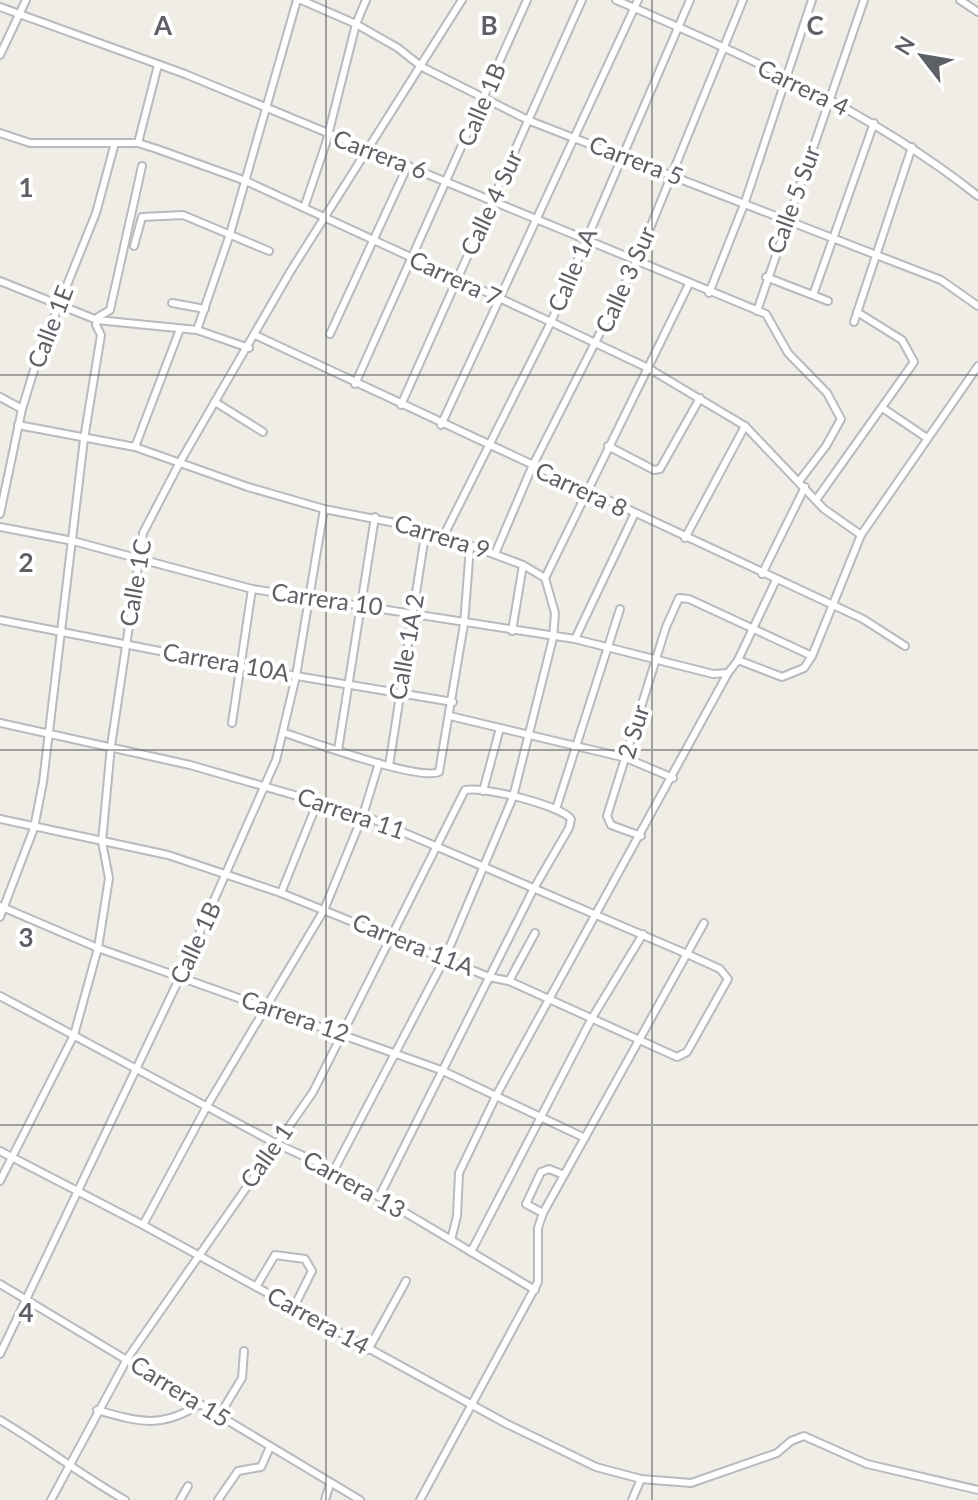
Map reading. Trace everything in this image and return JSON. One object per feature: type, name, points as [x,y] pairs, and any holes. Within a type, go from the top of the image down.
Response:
[{"type":"street","points":[[0,55],[26,0]]},
{"type":"street","points":[[197,330],[230,234],[299,0]]},
{"type":"street","name":"Carrera 5","points":[[299,0],[356,24],[398,48],[422,67],[530,121],[876,254],[953,286],[978,306]]},
{"type":"street","points":[[304,208],[328,135],[356,24],[366,0]]},
{"type":"street","name":"Calle 1C","points":[[0,1181],[74,1035],[98,948],[109,878],[102,842],[111,746],[137,558],[152,514],[366,148],[422,67],[462,0]]},
{"type":"street","name":"Calle 1B","points":[[355,384],[449,182],[527,0]]},
{"type":"street","name":"Calle 4 Sur","points":[[401,405],[582,0]]},
{"type":"street","name":"Carrera 4","points":[[616,0],[679,26],[874,123],[978,196]]},
{"type":"street","points":[[441,425],[638,0]]},
{"type":"street","name":"Calle 1A","points":[[444,535],[491,447],[551,322],[690,0]]},
{"type":"street","name":"Calle 3 Sur","points":[[495,554],[532,467],[637,260],[669,174],[743,0]]},
{"type":"street","points":[[709,293],[745,202],[812,0]]},
{"type":"street","name":"Calle 5 Sur","points":[[757,311],[766,277],[789,220],[864,0]]},
{"type":"street","points":[[960,0],[978,12]]},
{"type":"street","name":"Carrera 6","points":[[0,7],[183,73],[757,311]]},
{"type":"street","points":[[142,144],[158,65]]},
{"type":"street","points":[[813,295],[874,123]]},
{"type":"street","name":"Carrera 7","points":[[0,133],[30,143],[142,144],[157,149],[246,181],[551,322],[648,368],[745,426],[816,500],[861,535]]},
{"type":"street","name":"Calle 1E","points":[[0,514],[22,409],[57,306],[96,213],[115,143]]},
{"type":"street","points":[[854,322],[912,147]]},
{"type":"street","points":[[330,334],[408,165]]},
{"type":"street","points":[[99,320],[110,310],[142,166]]},
{"type":"street","points":[[134,246],[139,221],[147,214],[183,215],[269,251]]},
{"type":"street","points":[[766,277],[828,301]]},
{"type":"street","points":[[0,281],[99,320],[197,330],[249,348]]},
{"type":"street","points":[[334,1170],[445,958],[513,797],[556,620],[545,578],[689,284]]},
{"type":"street","points":[[172,303],[205,309]]},
{"type":"street","points":[[757,311],[770,317],[788,353],[827,393],[841,419],[800,480]]},
{"type":"street","points":[[816,500],[909,372],[913,354],[889,329],[857,312]]},
{"type":"street","points":[[0,917],[34,828],[84,439],[101,335],[99,320]]},
{"type":"street","points":[[135,447],[180,329]]},
{"type":"street","name":"Carrera 8","points":[[255,335],[441,425],[863,619],[905,646]]},
{"type":"street","points":[[738,660],[782,677],[804,668],[833,607],[861,535],[978,366]]},
{"type":"street","points":[[0,397],[22,409]]},
{"type":"street","points":[[608,446],[654,470],[660,469],[700,398]]},
{"type":"street","points":[[215,402],[263,432]]},
{"type":"street","points":[[884,409],[927,438]]},
{"type":"street","name":"Carrera 9","points":[[18,425],[135,447],[248,487],[324,509],[426,529],[523,565],[545,578]]},
{"type":"street","points":[[685,538],[745,426]]},
{"type":"street","points":[[762,574],[805,487]]},
{"type":"street","name":"Calle 1B","points":[[0,1354],[228,875],[266,787],[285,733],[324,509]]},
{"type":"street","points":[[575,639],[634,515]]},
{"type":"street","points":[[338,750],[351,686],[375,517]]},
{"type":"street","name":"Carrera 10","points":[[0,527],[73,541],[252,589],[575,639],[713,674],[728,673]]},
{"type":"street","name":"Calle 1A 2","points":[[389,766],[426,529]]},
{"type":"street","points":[[285,733],[389,766],[436,774],[442,765],[453,702],[464,624],[470,547]]},
{"type":"street","points":[[512,631],[523,565]]},
{"type":"street","points":[[451,1240],[457,1216],[459,1173],[497,1094],[728,673],[738,660],[776,580]]},
{"type":"street","points":[[232,723],[252,589]]},
{"type":"street","name":"2 Sur","points":[[641,836],[611,825],[607,820],[674,607],[679,598],[685,597],[755,628]]},
{"type":"street","points":[[556,809],[620,609]]},
{"type":"street","name":"Carrera 10A","points":[[0,620],[242,667],[453,702]]},
{"type":"street","points":[[755,628],[812,656]]},
{"type":"street","points":[[450,716],[626,758],[673,778]]},
{"type":"street","name":"Carrera 11","points":[[0,723],[48,736],[111,746],[363,815],[687,954]]},
{"type":"street","points":[[379,1197],[441,1070],[571,821],[568,814],[556,809],[483,791],[500,728]]},
{"type":"street","points":[[143,1225],[207,1106],[268,1009],[324,910],[363,815],[379,763]]},
{"type":"street","name":"Calle 1","points":[[51,1500],[127,1359],[313,1092],[389,935],[460,799],[467,789],[483,791]]},
{"type":"street","points":[[281,893],[318,801]]},
{"type":"street","name":"Carrera 11A","points":[[0,819],[168,855],[281,893],[489,977],[509,981],[680,1057],[702,1026],[728,979],[720,969],[687,954]]},
{"type":"street","name":"Carrera 12","points":[[2,907],[98,948],[441,1070],[585,1138]]},
{"type":"street","points":[[430,1500],[421,1498],[535,1290],[540,1274],[538,1228],[543,1213],[704,923]]},
{"type":"street","points":[[509,981],[535,933]]},
{"type":"street","points":[[471,1252],[592,1018],[643,934]]},
{"type":"street","name":"Carrera 13","points":[[0,996],[275,1143],[334,1170],[535,1290]]},
{"type":"street","name":"Carrera 14","points":[[0,1151],[143,1225],[368,1350],[596,1467],[666,1483],[702,1482],[777,1453],[791,1441],[804,1436],[867,1464],[978,1490]]},
{"type":"street","points":[[543,1213],[526,1204],[539,1176],[549,1169],[564,1175]]},
{"type":"street","points":[[256,1287],[269,1260],[276,1254],[305,1259],[312,1271],[294,1307]]},
{"type":"street","points":[[368,1350],[406,1281]]},
{"type":"street","name":"Carrera 15","points":[[0,1284],[360,1500]]},
{"type":"street","points":[[219,1416],[242,1378],[244,1351]]},
{"type":"street","points":[[97,1410],[157,1422],[179,1417],[200,1404]]},
{"type":"street","points":[[0,1420],[57,1453],[69,1468],[125,1500]]},
{"type":"street","points":[[218,1500],[238,1471],[261,1467],[270,1447]]},
{"type":"street","points":[[632,1500],[641,1479]]},
{"type":"street","points":[[325,1500],[330,1484]]},
{"type":"street","points":[[180,1500],[188,1486]]}]
